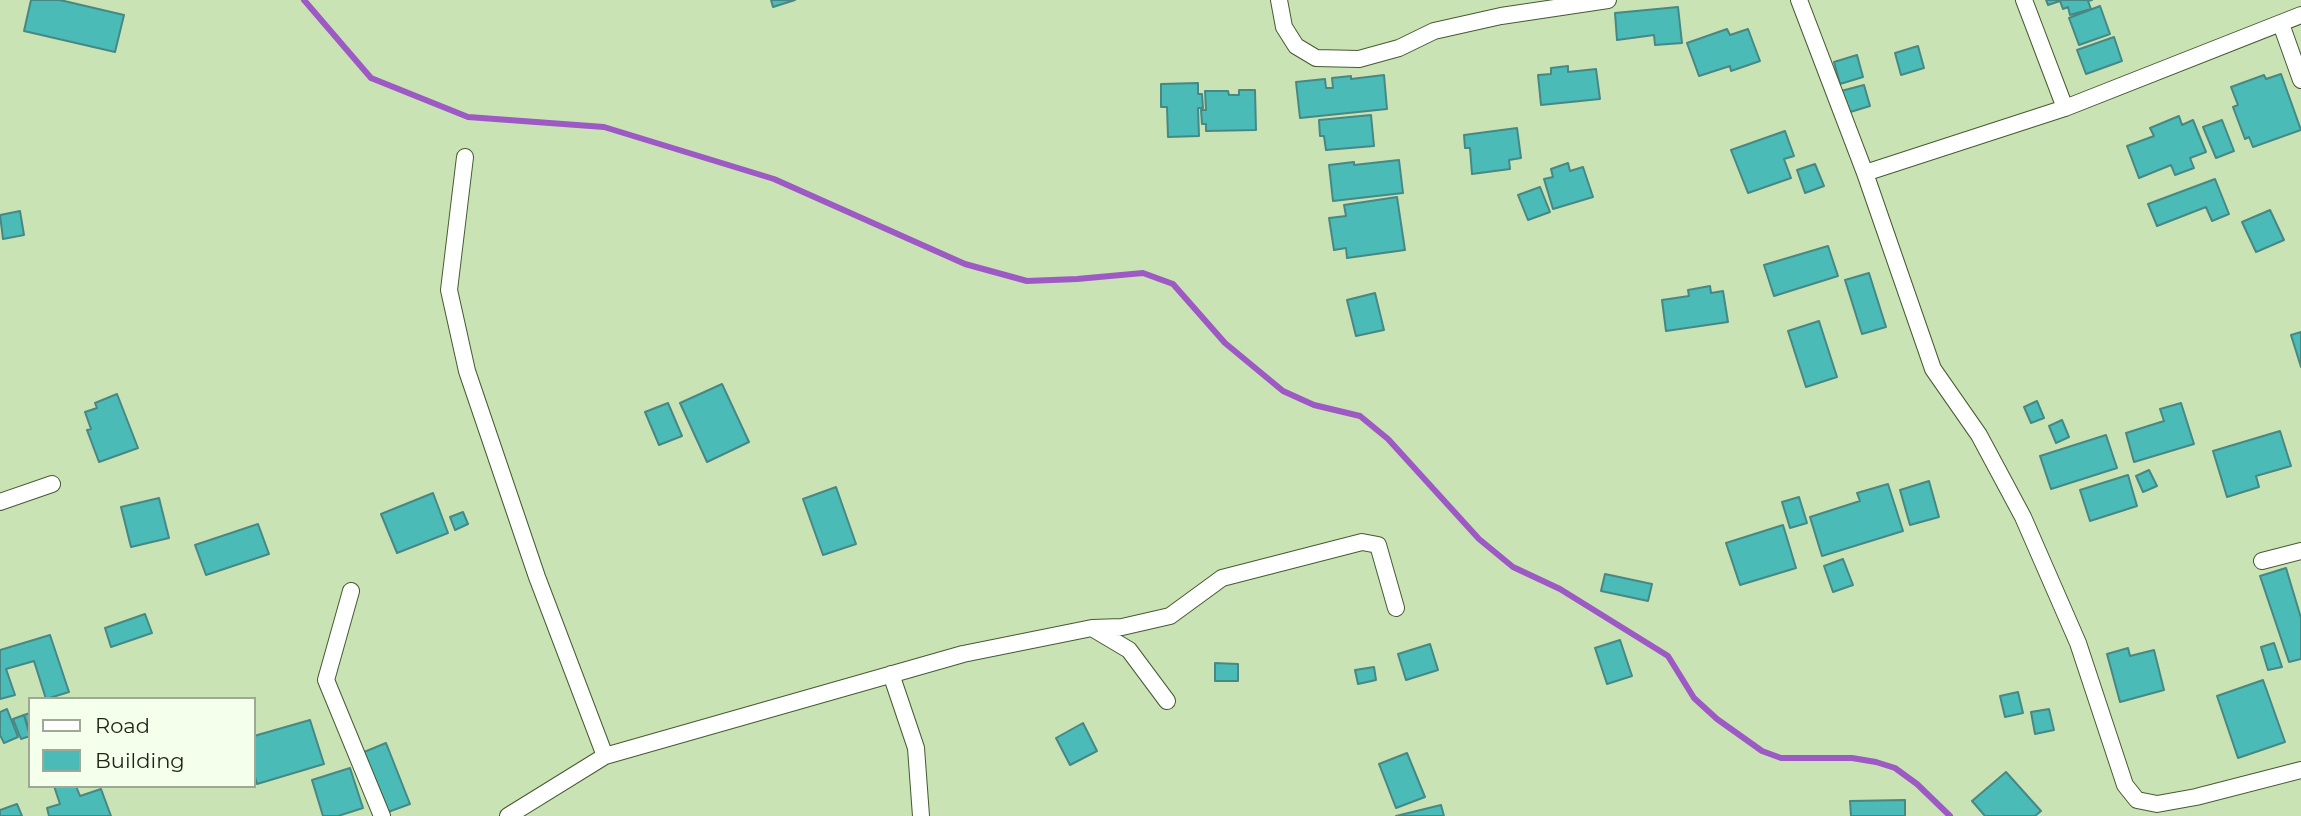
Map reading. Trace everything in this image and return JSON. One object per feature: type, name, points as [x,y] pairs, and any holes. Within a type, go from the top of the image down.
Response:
[{"type":"street","points":[[1279,0],[1284,27],[1296,46],[1316,58],[1359,59],[1399,48],[1434,31],[1502,16],[1608,0]]},
{"type":"street","points":[[1799,0],[1865,173],[1933,369],[1979,435],[2023,517],[2078,643],[2125,785],[2137,800],[2157,804],[2196,797],[2301,770]]},
{"type":"street","points":[[2024,0],[2066,108]]},
{"type":"street","points":[[1865,173],[2066,108],[2301,15]]},
{"type":"street","points":[[2281,24],[2301,80]]},
{"type":"street","points":[[465,157],[449,290],[467,371],[537,577],[605,756]]},
{"type":"street","points":[[0,502],[52,484]]},
{"type":"street","points":[[508,816],[605,756],[963,654],[1092,628],[1122,627],[1170,616],[1222,578],[1362,542],[1378,545],[1396,608]]},
{"type":"street","points":[[2262,561],[2301,551]]},
{"type":"street","points":[[351,591],[326,680],[382,816]]},
{"type":"street","points":[[1092,628],[1129,650],[1167,701]]},
{"type":"street","points":[[891,674],[916,748],[921,816]]},
{"type":"building","points":[[31,0],[60,0],[124,15],[115,52],[24,31]]},
{"type":"building","points":[[771,0],[795,0],[773,7]]},
{"type":"building","points":[[2046,0],[2092,0],[2088,1],[2091,9],[2070,15],[2068,7],[2063,9],[2060,1],[2048,5]]},
{"type":"building","points":[[2100,6],[2110,34],[2079,45],[2069,18]]},
{"type":"building","points":[[1678,7],[1682,43],[1655,45],[1654,35],[1617,40],[1615,13]]},
{"type":"building","points":[[1727,29],[1730,35],[1748,29],[1760,61],[1731,71],[1730,66],[1699,76],[1687,43]]},
{"type":"building","points":[[2114,37],[2122,61],[2086,74],[2077,50]]},
{"type":"building","points":[[1918,46],[1924,68],[1901,75],[1895,53]]},
{"type":"building","points":[[1857,55],[1863,77],[1840,84],[1834,62]]},
{"type":"building","points":[[1568,66],[1568,72],[1596,69],[1600,99],[1541,105],[1538,75],[1551,74],[1551,68]]},
{"type":"building","points":[[2281,74],[2301,130],[2253,147],[2249,137],[2245,139],[2233,107],[2238,105],[2231,87],[2264,75],[2266,79]]},
{"type":"building","points":[[1384,75],[1387,109],[1300,118],[1296,82],[1325,79],[1326,88],[1333,88],[1332,78]]},
{"type":"building","points":[[1198,83],[1198,94],[1202,94],[1203,108],[1198,108],[1199,136],[1168,137],[1167,107],[1161,107],[1161,84]]},
{"type":"building","points":[[1864,85],[1870,106],[1847,113],[1841,91]]},
{"type":"building","points":[[1239,90],[1255,90],[1256,130],[1206,131],[1206,124],[1202,124],[1201,110],[1206,110],[1205,91],[1228,91],[1229,95],[1239,95]]},
{"type":"building","points":[[1371,115],[1374,146],[1326,150],[1324,136],[1320,136],[1319,120]]},
{"type":"building","points":[[2179,116],[2182,125],[2193,120],[2206,152],[2190,158],[2194,168],[2175,175],[2171,165],[2139,178],[2127,146],[2154,136],[2150,128]]},
{"type":"building","points":[[2222,120],[2234,151],[2216,158],[2203,127]]},
{"type":"building","points":[[1517,128],[1521,158],[1509,160],[1510,169],[1472,174],[1470,148],[1465,148],[1464,135]]},
{"type":"building","points":[[1785,131],[1794,156],[1784,159],[1791,178],[1748,193],[1731,150]]},
{"type":"building","points":[[1399,160],[1403,193],[1333,201],[1329,165]]},
{"type":"building","points":[[1568,163],[1570,171],[1583,167],[1593,197],[1553,209],[1544,179],[1553,177],[1551,169]]},
{"type":"building","points":[[1815,164],[1824,186],[1805,193],[1797,170]]},
{"type":"building","points":[[2215,179],[2229,214],[2212,221],[2206,207],[2157,226],[2148,204]]},
{"type":"building","points":[[1540,187],[1550,212],[1528,220],[1518,195]]},
{"type":"building","points":[[1397,197],[1405,250],[1347,258],[1346,248],[1334,250],[1329,218],[1346,216],[1344,205]]},
{"type":"building","points":[[2270,210],[2284,240],[2256,252],[2242,222]]},
{"type":"building","points":[[20,211],[24,235],[3,239],[0,215]]},
{"type":"building","points":[[1828,246],[1838,276],[1774,296],[1764,265]]},
{"type":"building","points":[[1869,273],[1886,327],[1862,334],[1845,280]]},
{"type":"building","points":[[1710,286],[1711,293],[1723,291],[1728,322],[1666,331],[1662,300],[1689,296],[1688,290]]},
{"type":"building","points":[[1375,293],[1384,330],[1356,336],[1347,300]]},
{"type":"building","points":[[1819,321],[1837,377],[1806,387],[1788,331]]},
{"type":"building","points":[[2301,332],[2301,367],[2291,335]]},
{"type":"building","points":[[722,384],[749,442],[707,462],[680,403]]},
{"type":"building","points":[[117,394],[138,448],[99,462],[87,430],[91,429],[85,412],[97,408],[95,403]]},
{"type":"building","points":[[2037,401],[2044,418],[2031,423],[2024,407]]},
{"type":"building","points":[[668,403],[682,436],[659,445],[645,412]]},
{"type":"building","points":[[2181,403],[2194,444],[2134,462],[2126,433],[2164,421],[2160,409]]},
{"type":"building","points":[[2062,420],[2069,437],[2056,443],[2049,426]]},
{"type":"building","points":[[2280,431],[2291,466],[2256,476],[2259,487],[2227,497],[2213,451]]},
{"type":"building","points":[[2106,435],[2117,468],[2051,489],[2040,456]]},
{"type":"building","points":[[2149,470],[2157,486],[2143,492],[2136,476]]},
{"type":"building","points":[[2128,475],[2137,506],[2090,521],[2080,490]]},
{"type":"building","points":[[1929,481],[1939,517],[1910,525],[1900,490]]},
{"type":"building","points":[[1888,484],[1903,531],[1822,556],[1810,517],[1860,501],[1857,493]]},
{"type":"building","points":[[836,487],[856,544],[823,555],[803,499]]},
{"type":"building","points":[[433,493],[448,533],[397,553],[381,514]]},
{"type":"building","points":[[1799,497],[1807,523],[1790,528],[1782,502]]},
{"type":"building","points":[[159,498],[169,538],[131,547],[121,507]]},
{"type":"building","points":[[463,512],[468,524],[455,530],[450,517]]},
{"type":"building","points":[[258,524],[269,554],[206,575],[195,545]]},
{"type":"building","points":[[1783,525],[1796,568],[1740,585],[1726,543]]},
{"type":"building","points":[[1843,559],[1853,585],[1833,592],[1824,566]]},
{"type":"building","points":[[2286,568],[2301,618],[2301,659],[2289,662],[2260,576]]},
{"type":"building","points":[[1605,574],[1652,584],[1648,601],[1601,591]]},
{"type":"building","points":[[145,614],[152,633],[111,647],[105,628]]},
{"type":"building","points":[[50,635],[69,692],[45,697],[34,661],[6,669],[15,695],[0,699],[0,650]]},
{"type":"building","points":[[1620,640],[1632,676],[1607,684],[1595,648]]},
{"type":"building","points":[[2274,643],[2282,667],[2268,670],[2261,647]]},
{"type":"building","points":[[1430,644],[1438,670],[1406,680],[1398,654]]},
{"type":"building","points":[[2128,648],[2130,656],[2154,650],[2164,690],[2120,702],[2107,654]]},
{"type":"building","points":[[1215,663],[1238,664],[1238,681],[1215,681]]},
{"type":"building","points":[[1374,667],[1376,680],[1358,684],[1355,670]]},
{"type":"building","points":[[2263,680],[2285,742],[2238,758],[2217,696]]},
{"type":"building","points":[[2018,692],[2023,713],[2005,717],[2000,696]]},
{"type":"building","points":[[7,709],[18,737],[4,743],[0,735],[0,712]]},
{"type":"building","points":[[2049,709],[2054,730],[2035,734],[2031,712]]},
{"type":"building","points":[[24,715],[28,737],[21,739],[13,719]]},
{"type":"building","points":[[310,720],[324,764],[257,784],[256,735]]},
{"type":"building","points":[[1083,723],[1097,751],[1070,765],[1056,738]]},
{"type":"building","points":[[386,743],[410,804],[388,812],[364,752]]},
{"type":"building","points":[[1407,753],[1425,797],[1396,808],[1379,764]]},
{"type":"building","points":[[350,768],[363,808],[338,816],[323,816],[312,780]]},
{"type":"building","points":[[2006,772],[2041,811],[2035,816],[1985,816],[1972,801]]},
{"type":"building","points":[[55,788],[77,788],[80,796],[101,789],[111,816],[49,816],[47,808],[60,804]]},
{"type":"building","points":[[1905,800],[1905,816],[1851,816],[1850,801]]},
{"type":"building","points":[[17,804],[22,816],[0,816],[0,810]]},
{"type":"building","points":[[1441,805],[1444,816],[1396,816]]},
{"type":"waterway","points":[[304,0],[371,78],[468,117],[604,127],[774,179],[965,264],[1027,281],[1143,273],[1173,284],[1225,343],[1283,391],[1314,405],[1360,416],[1388,439],[1479,539],[1513,567],[1560,589],[1668,656],[1694,698],[1717,719],[1762,751],[1781,758],[1852,758],[1895,768],[1917,784],[1950,816]]}]
